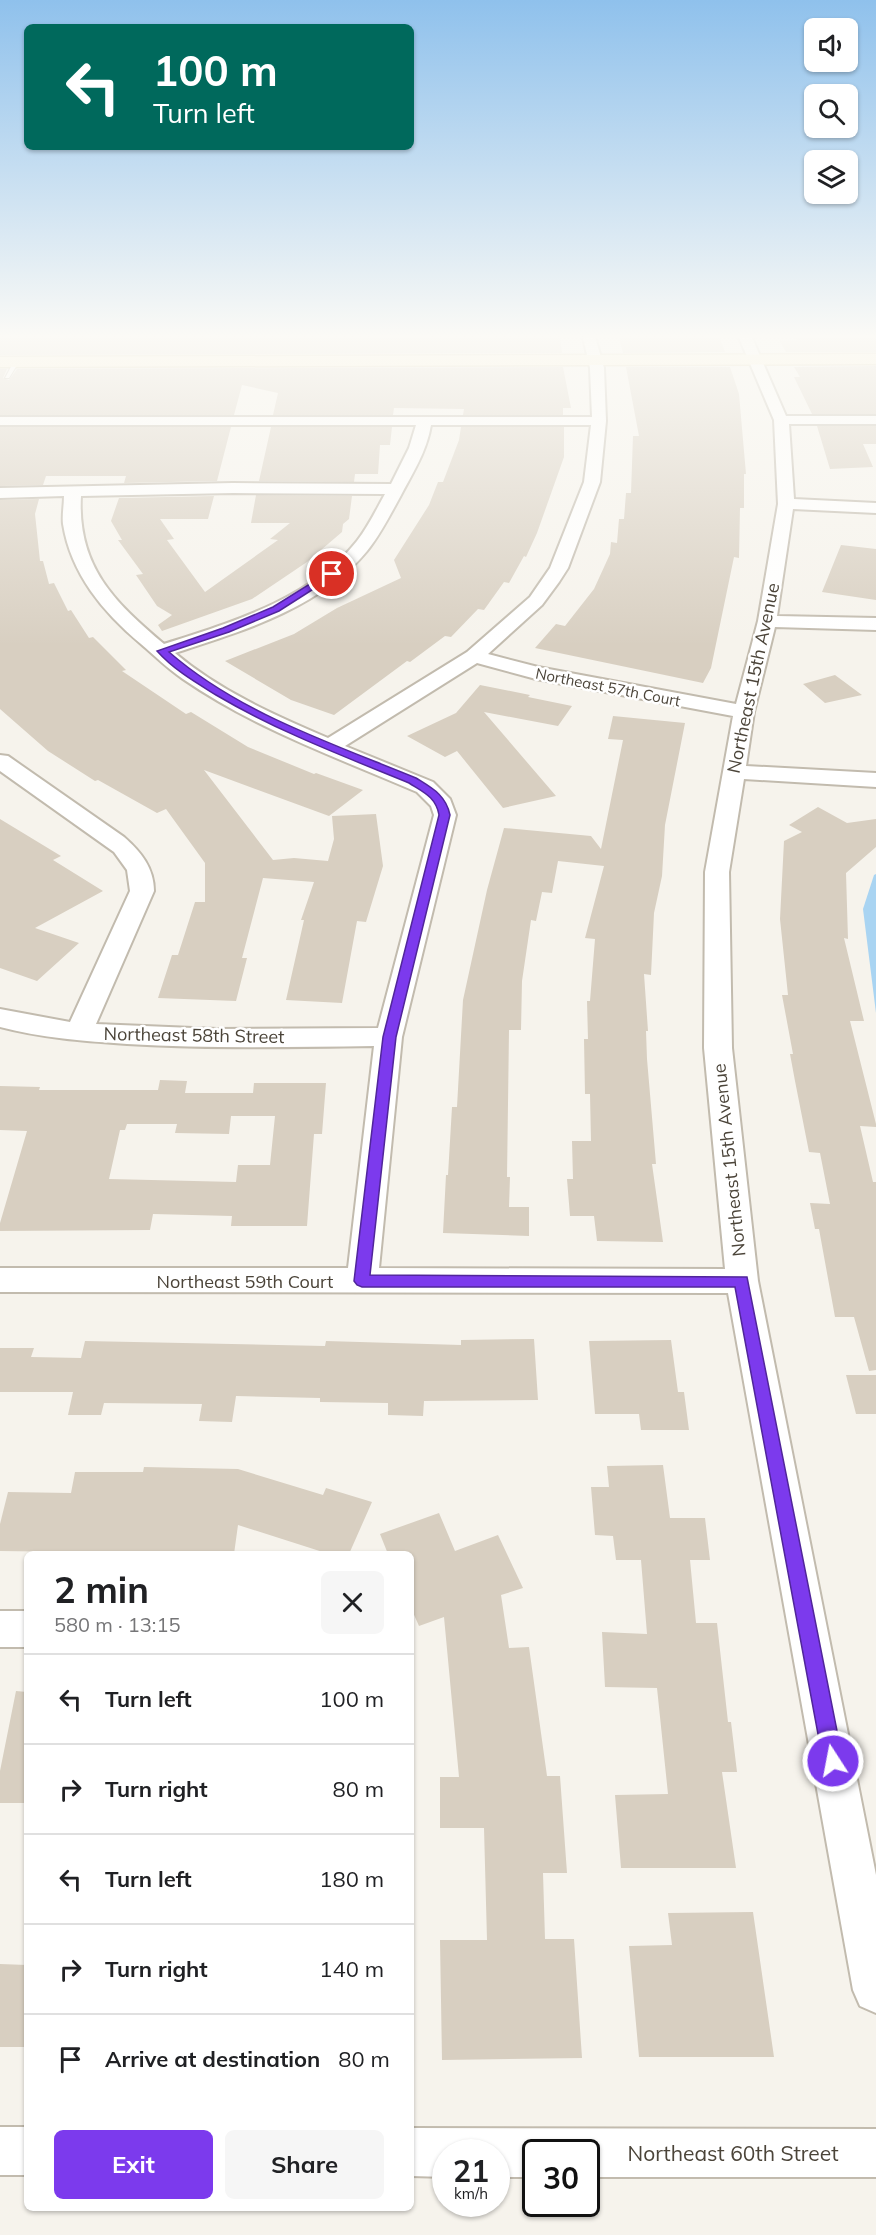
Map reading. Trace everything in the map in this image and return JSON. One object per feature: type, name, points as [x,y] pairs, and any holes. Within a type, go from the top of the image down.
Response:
[{"type":"street","points":[[162,651],[266,614],[320,584],[361,547],[375,528],[416,452],[421,437]]},
{"type":"street","points":[[330,746],[474,656],[536,601],[559,568],[592,482],[597,437]]},
{"type":"street","name":"Northeast 15th Avenue","points":[[783,437],[786,504],[767,621],[744,712],[717,872],[718,1048],[742,1281],[876,1990]]},
{"type":"street","points":[[0,493],[233,488],[396,489]]},
{"type":"street","points":[[73,490],[71,522],[80,556],[92,581],[125,621],[189,674],[227,698],[274,723],[425,787],[442,804],[444,815],[389,1037],[362,1281]]},
{"type":"street","points":[[786,504],[876,508]]},
{"type":"street","points":[[767,621],[876,624]]},
{"type":"street","name":"Northeast 57th Court","points":[[474,656],[536,673],[744,712]]},
{"type":"street","points":[[0,761],[116,842],[131,855],[143,880],[142,891],[79,1032]]},
{"type":"street","points":[[734,772],[876,780]]},
{"type":"street","name":"Northeast 58th Street","points":[[0,1018],[16,1023],[79,1032],[169,1038],[389,1037]]},
{"type":"street","name":"Northeast 59th Court","points":[[0,1280],[742,1281]]},
{"type":"street","points":[[0,1629],[24,1629]]},
{"type":"street","points":[[0,2151],[24,2151]]},
{"type":"street","name":"Northeast 60th Street","points":[[414,2152],[876,2153]]},
{"type":"water","points":[[876,874],[876,1013],[863,909]]},
{"type":"building","points":[[0,437],[228,437],[217,481],[124,483],[126,476],[46,476],[43,485],[0,486]]},
{"type":"building","points":[[269,437],[391,437],[390,445],[380,445],[378,474],[355,474],[354,482],[259,481]]},
{"type":"building","points":[[459,437],[564,437],[564,457],[526,557],[524,556],[509,583],[504,582],[484,610],[478,609],[451,637],[445,636],[410,662],[407,661],[334,715],[291,700],[225,661],[294,634],[337,608],[401,578],[394,560],[429,505],[438,482],[443,482]]},
{"type":"building","points":[[633,437],[743,437],[746,474],[744,474],[744,508],[740,508],[739,558],[734,557],[711,668],[703,683],[535,648],[556,624],[565,626],[594,589],[610,554],[611,542],[617,543],[619,519],[624,519],[626,493],[631,493]]},
{"type":"building","points":[[820,437],[876,437],[876,444],[863,444],[873,467],[830,469]]},
{"type":"building","points":[[256,495],[352,496],[349,519],[343,524],[342,532],[307,562],[252,599],[162,631],[158,625],[172,615],[157,606],[136,575],[143,574],[118,540],[122,540],[111,521],[119,498],[214,496],[208,519],[160,519],[174,539],[167,540],[205,592],[278,540],[270,539],[290,523],[251,523]]},
{"type":"building","points":[[39,499],[35,514],[40,561],[43,561],[49,584],[54,583],[68,611],[71,610],[89,638],[93,637],[126,670],[122,671],[186,714],[191,712],[248,747],[314,774],[363,790],[329,816],[204,770],[273,860],[294,858],[328,861],[334,839],[332,816],[376,814],[383,866],[366,922],[357,921],[342,1003],[286,1000],[304,920],[301,920],[314,882],[263,878],[242,958],[247,958],[236,1001],[158,998],[172,955],[178,955],[195,902],[205,902],[205,863],[166,809],[157,813],[98,780],[95,781],[48,751],[0,709],[0,500]]},
{"type":"building","points":[[841,545],[876,549],[876,600],[822,592]]},
{"type":"building","points":[[835,675],[862,695],[825,703],[803,684]]},
{"type":"building","points":[[480,685],[572,706],[558,726],[484,712],[556,796],[503,808],[457,751],[445,757],[407,736],[456,713]]},
{"type":"building","points":[[613,716],[685,723],[665,825],[662,876],[654,913],[651,975],[644,974],[648,1031],[646,1031],[647,1059],[656,1164],[652,1164],[663,1242],[597,1241],[594,1216],[570,1216],[567,1179],[573,1179],[572,1141],[591,1141],[590,1094],[585,1094],[584,1039],[588,1039],[587,1001],[590,1001],[595,939],[585,938],[604,866],[558,861],[552,893],[542,892],[536,921],[531,920],[522,981],[521,1030],[509,1030],[507,1177],[510,1177],[509,1207],[529,1207],[529,1236],[443,1233],[452,1107],[457,1107],[463,1000],[487,890],[504,828],[591,836],[601,849],[623,740],[608,739]]},
{"type":"building","points":[[818,807],[847,823],[876,819],[876,847],[846,873],[848,939],[844,938],[864,1021],[850,1021],[876,1124],[876,1127],[860,1126],[873,1182],[876,1182],[876,1370],[869,1371],[854,1317],[835,1317],[819,1229],[815,1229],[810,1203],[830,1204],[820,1153],[809,1152],[790,1054],[793,1054],[782,995],[788,995],[780,919],[784,841],[802,832],[789,825]]},
{"type":"building","points":[[0,819],[61,856],[53,860],[103,891],[35,928],[79,943],[37,981],[0,968]]},
{"type":"building","points":[[160,1080],[187,1081],[185,1093],[253,1093],[254,1083],[326,1083],[322,1134],[314,1134],[307,1226],[231,1226],[232,1216],[153,1214],[150,1230],[0,1231],[0,1223],[27,1131],[0,1130],[0,1086],[40,1087],[39,1090],[158,1090]],"holes":[[[231,1116],[275,1116],[270,1165],[238,1165],[236,1182],[109,1179],[120,1130],[125,1130],[127,1124],[177,1124],[175,1133],[229,1134]]]},
{"type":"building","points":[[534,1339],[538,1400],[424,1401],[423,1416],[388,1415],[388,1403],[320,1402],[320,1398],[236,1396],[232,1422],[199,1421],[202,1404],[104,1403],[101,1415],[68,1415],[73,1392],[0,1392],[0,1348],[34,1348],[31,1357],[81,1358],[85,1341],[325,1346],[326,1341],[461,1345],[461,1340]]},
{"type":"building","points":[[671,1340],[678,1392],[684,1392],[689,1430],[641,1430],[639,1414],[595,1414],[589,1341]]},
{"type":"building","points":[[846,1375],[876,1375],[876,1414],[856,1414]]},
{"type":"building","points":[[663,1465],[670,1518],[705,1518],[710,1560],[690,1560],[696,1623],[717,1623],[728,1722],[731,1722],[737,1772],[722,1772],[736,1868],[621,1868],[615,1795],[668,1794],[657,1688],[605,1687],[602,1632],[647,1634],[641,1560],[616,1560],[613,1536],[595,1535],[591,1487],[609,1487],[607,1466]]},
{"type":"building","points":[[144,1467],[238,1469],[323,1495],[326,1488],[372,1502],[350,1551],[320,1551],[238,1525],[234,1551],[0,1551],[0,1524],[8,1492],[71,1493],[75,1472],[143,1472]]},
{"type":"building","points":[[439,1513],[455,1551],[498,1535],[523,1588],[501,1595],[509,1648],[529,1647],[547,1776],[560,1776],[567,1873],[543,1873],[545,1939],[574,1939],[582,2058],[442,2060],[440,1940],[487,1940],[484,1828],[440,1828],[440,1777],[459,1777],[444,1617],[419,1626],[414,1615],[414,1551],[387,1551],[380,1534]]},
{"type":"building","points":[[16,1691],[24,1692],[24,1803],[0,1803],[0,1771]]},
{"type":"building","points":[[753,1912],[774,2057],[639,2057],[629,1946],[672,1945],[668,1913]]},
{"type":"building","points":[[0,1964],[24,1965],[24,2047],[0,2047]]},
{"type":"route","points":[[332,574],[320,584],[276,609],[226,630],[162,651],[189,674],[227,698],[274,723],[413,781],[434,793],[442,804],[444,815],[389,1037],[362,1281],[742,1281],[833,1761]]}]
